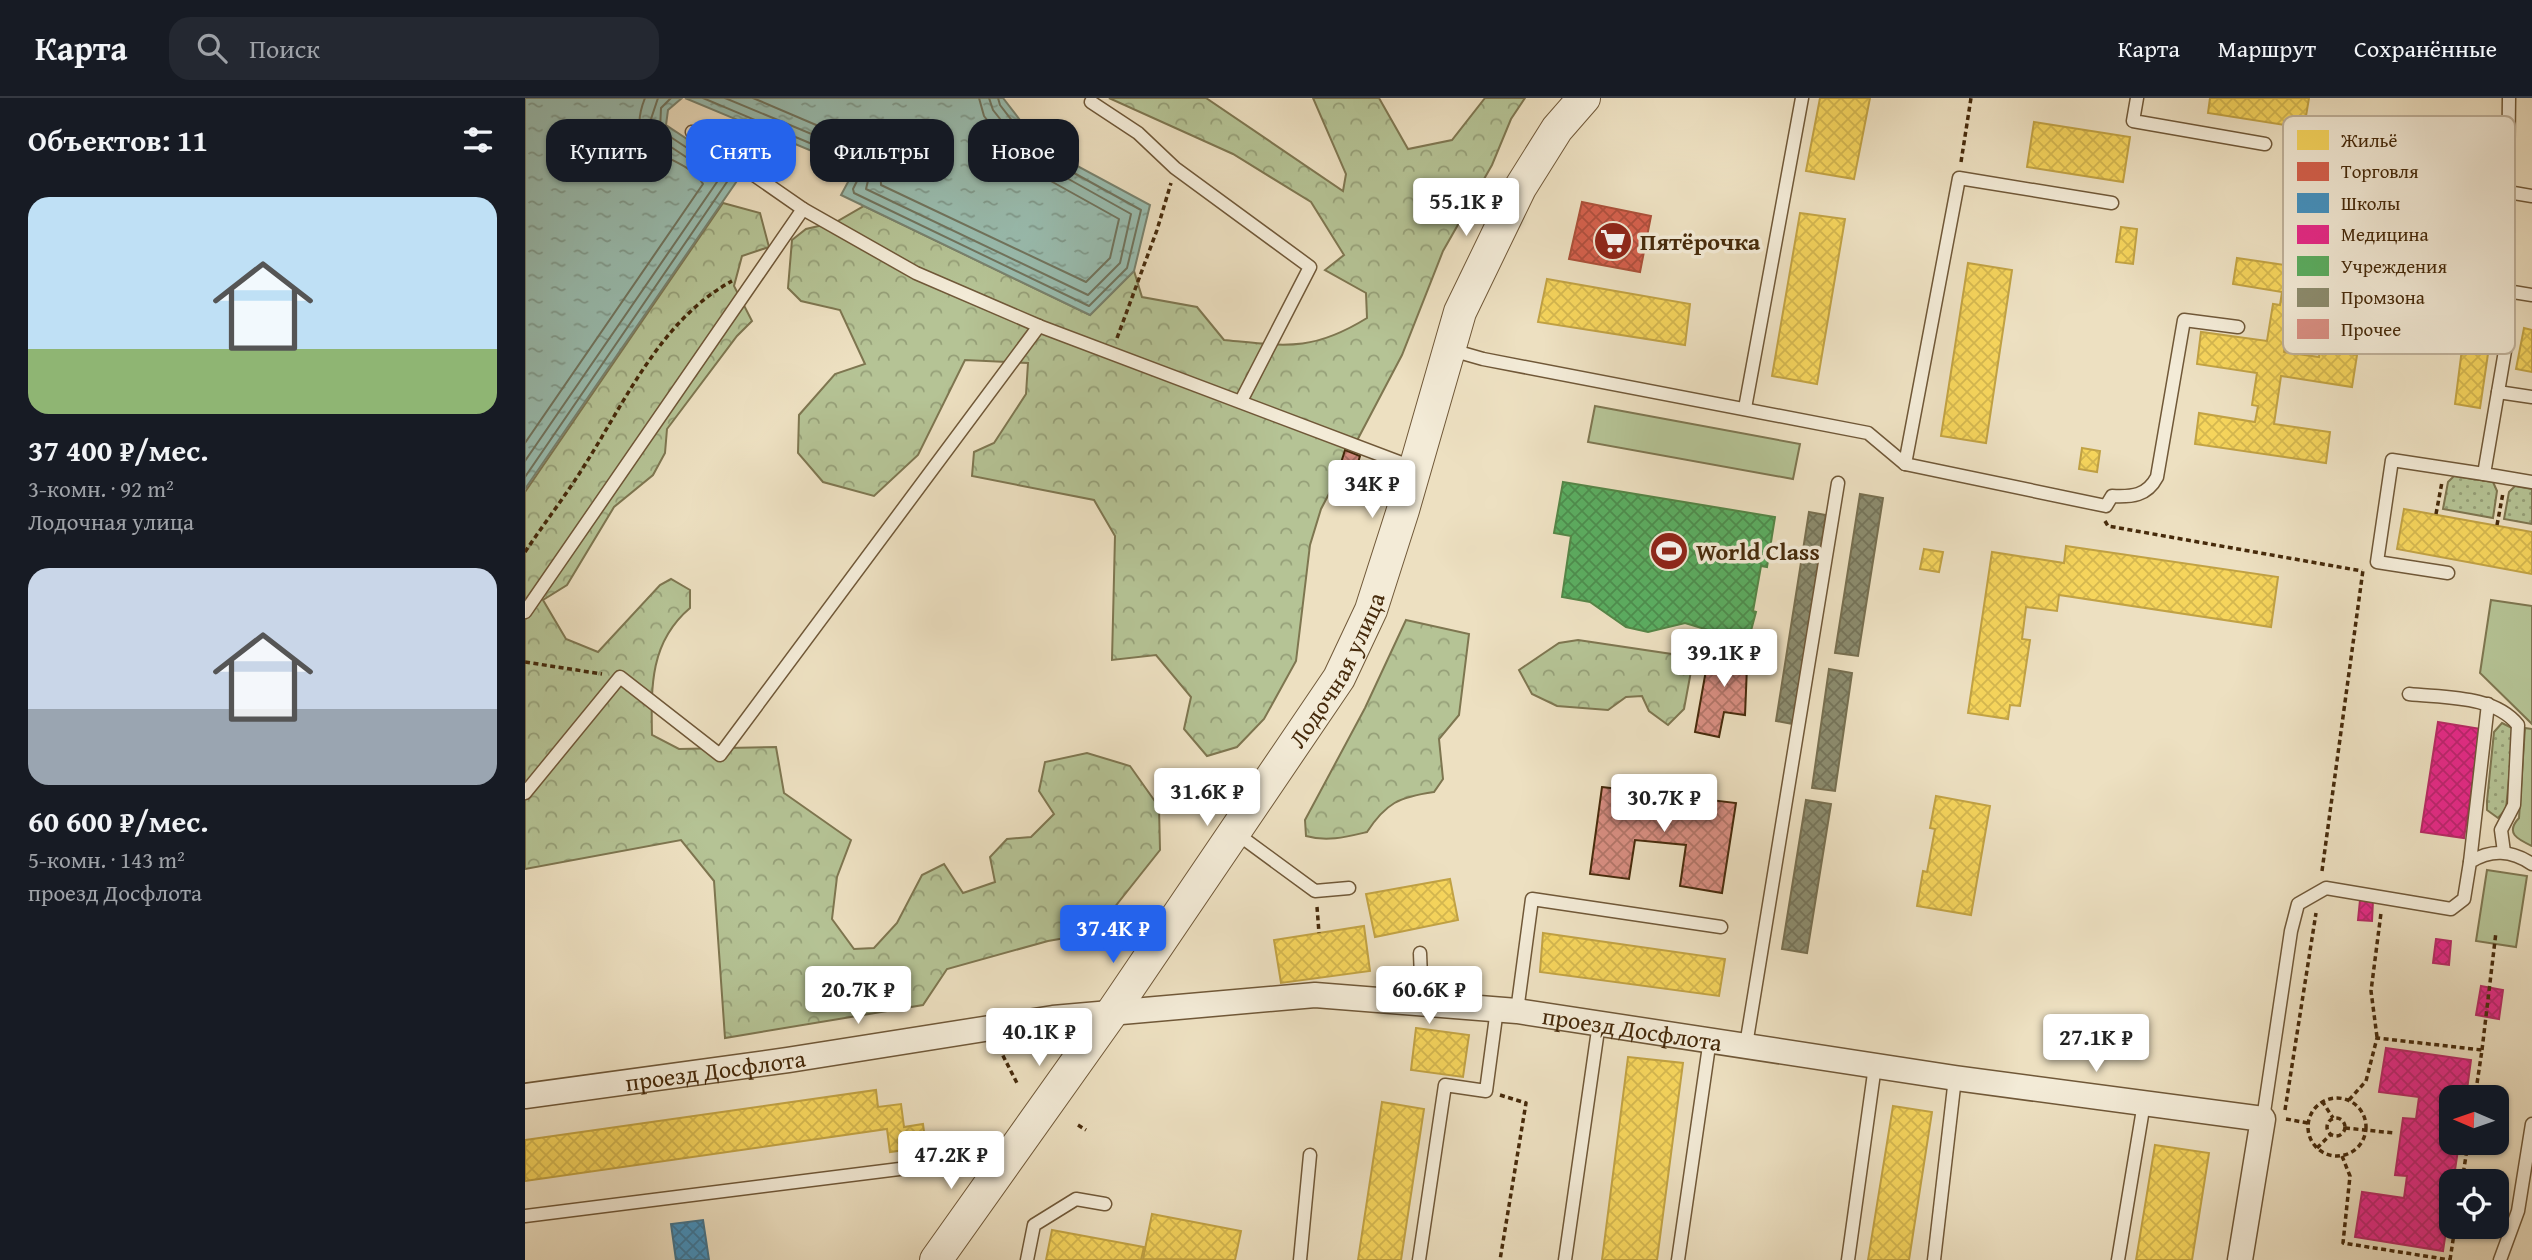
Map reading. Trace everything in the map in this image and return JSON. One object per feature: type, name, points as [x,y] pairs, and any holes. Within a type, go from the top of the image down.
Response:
[{"type":"street","name":"Лодочная улица","points":[[936,1260],[1007,1156],[1113,1011],[1339,678],[1371,610],[1460,312],[1520,188],[1557,129],[1584,98]]},
{"type":"street","name":"проезд Досфлота","points":[[525,1096],[1113,1011],[1315,995],[1507,1010],[1955,1078],[2273,1119]]},
{"type":"street","points":[[2240,1260],[2273,1119]]},
{"type":"lane","points":[[1745,408],[1803,98]]},
{"type":"lane","points":[[2137,98],[2133,121],[2265,144]]},
{"type":"lane","points":[[2509,98],[2509,116]]},
{"type":"lane","points":[[1091,102],[1138,133],[1175,168],[1310,267],[1241,401]]},
{"type":"lane","points":[[1905,464],[1959,178],[2112,203]]},
{"type":"lane","points":[[764,182],[803,209],[916,273],[1039,326],[1415,468]]},
{"type":"lane","points":[[525,612],[803,209]]},
{"type":"lane","points":[[1448,349],[1483,359],[1868,433],[1905,464],[2106,506],[2112,496],[2131,497],[2146,492],[2157,477],[2184,320],[2238,327]]},
{"type":"lane","points":[[525,793],[621,677],[720,755],[1039,326]]},
{"type":"lane","points":[[2484,474],[2504,354]]},
{"type":"lane","points":[[2498,392],[2532,397]]},
{"type":"lane","points":[[2448,573],[2377,562],[2392,460],[2532,482]]},
{"type":"lane","points":[[1746,1045],[1839,483]]},
{"type":"lane","points":[[2409,694],[2488,704],[2501,709],[2518,725],[2514,805],[2501,830],[2504,852]]},
{"type":"lane","points":[[2273,1119],[2291,931],[2298,904],[2326,888],[2451,909],[2464,898],[2488,704]]},
{"type":"lane","points":[[1236,833],[1315,891],[1349,888]]},
{"type":"lane","points":[[2470,862],[2484,853],[2504,852],[2532,864]]},
{"type":"lane","points":[[1419,1260],[1445,1085],[1486,1091],[1532,899],[1721,927]]},
{"type":"lane","points":[[1420,953],[1422,1003]]},
{"type":"lane","points":[[1565,1260],[1599,1023]]},
{"type":"lane","points":[[1678,1260],[1710,1040]]},
{"type":"lane","points":[[1848,1260],[1875,1066]]},
{"type":"lane","points":[[1934,1260],[1955,1078]]},
{"type":"lane","points":[[2118,1260],[2144,1103]]},
{"type":"lane","points":[[2500,1260],[2518,1211],[2532,1124]]},
{"type":"lane","points":[[1300,1260],[1310,1155]]},
{"type":"lane","points":[[525,1216],[1007,1156]]},
{"type":"lane","points":[[1027,1260],[1034,1225],[1076,1199],[1105,1204]]},
{"type":"path","points":[[1959,178],[1971,98]]},
{"type":"path","points":[[1111,352],[1157,230],[1175,168]]},
{"type":"path","points":[[525,552],[585,466],[642,372],[683,315],[723,286],[768,261]]},
{"type":"path","points":[[2436,514],[2445,468]]},
{"type":"path","points":[[2497,526],[2506,478]]},
{"type":"path","points":[[2106,506],[2104,520],[2108,526],[2362,571]]},
{"type":"path","points":[[525,662],[621,677]]},
{"type":"path","points":[[1315,891],[1319,933]]},
{"type":"path","points":[[2349,1100],[2366,1081],[2377,1038],[2371,991],[2383,897]]},
{"type":"path","points":[[2477,1085],[2496,932]]},
{"type":"path","points":[[2377,1038],[2482,1050]]},
{"type":"path","points":[[998,1046],[1017,1083]]},
{"type":"path","points":[[1500,1260],[1526,1103],[1506,1097]]},
{"type":"path","points":[[2336,1097],[2349,1100],[2362,1112],[2366,1131],[2359,1146],[2342,1156],[2332,1156],[2317,1148],[2309,1137],[2308,1123],[2313,1110],[2322,1101],[2336,1097]]},
{"type":"path","points":[[2322,1101],[2333,1118],[2341,1119],[2345,1128]]},
{"type":"path","points":[[2331,1135],[2327,1125],[2333,1118]]},
{"type":"path","points":[[2273,1119],[2308,1123]]},
{"type":"path","points":[[1078,1125],[1086,1130]]},
{"type":"path","points":[[2345,1128],[2394,1133]]},
{"type":"path","points":[[2317,1148],[2331,1135],[2341,1135],[2345,1128]]},
{"type":"path","points":[[2342,1156],[2350,1176],[2343,1244],[2450,1260],[2453,1239]]},
{"type":"green space","points":[[1109,98],[1206,98],[1343,191],[1346,174],[1313,98],[1379,98],[1408,149],[1452,140],[1485,98],[1525,98],[1511,119],[1492,165],[1443,251],[1402,355],[1321,509],[1310,545],[1296,661],[1264,719],[1237,747],[1207,756],[1184,729],[1191,697],[1156,655],[1112,660],[1115,536],[1094,500],[972,476],[974,452],[994,443],[1026,394],[1028,363],[965,360],[918,455],[874,496],[823,482],[798,453],[799,415],[835,374],[865,364],[840,310],[801,301],[788,288],[792,240],[806,229],[836,222],[864,206],[1090,315],[1134,271],[1142,297],[1197,307],[1224,340],[1298,344],[1330,337],[1367,318],[1366,293],[1325,270],[1344,255],[1311,202],[1233,154]]},
{"type":"green space","points":[[723,203],[760,213],[769,247],[742,256],[734,286],[752,321],[737,336],[667,429],[665,453],[653,475],[614,507],[567,585],[543,600],[566,639],[598,652],[660,585],[671,579],[690,590],[690,608],[667,635],[660,650],[653,682],[652,735],[679,749],[776,747],[784,793],[851,840],[837,877],[832,919],[854,949],[874,948],[897,923],[922,875],[944,864],[963,893],[995,882],[990,857],[1007,839],[1031,837],[1054,814],[1039,791],[1045,762],[1087,753],[1130,766],[1159,807],[1160,850],[1094,933],[1048,941],[947,969],[923,1005],[725,1038],[714,881],[681,840],[525,869],[525,492]]},
{"type":"green space","points":[[1595,406],[1800,444],[1793,479],[1588,442]]},
{"type":"green space","points":[[2454,476],[2493,482],[2497,491],[2493,518],[2443,509],[2448,482]]},
{"type":"green space","points":[[2515,486],[2532,489],[2532,524],[2504,519],[2509,492]]},
{"type":"green space","points":[[2491,600],[2532,606],[2532,724],[2480,673]]},
{"type":"green space","points":[[1406,620],[1469,634],[1459,715],[1439,739],[1443,779],[1434,792],[1402,799],[1387,808],[1367,832],[1329,839],[1306,836],[1305,820],[1365,708]]},
{"type":"green space","points":[[1578,640],[1685,656],[1692,666],[1684,709],[1668,725],[1649,711],[1642,696],[1626,697],[1608,710],[1557,706],[1532,694],[1519,670],[1559,643]]},
{"type":"green space","points":[[2502,723],[2512,728],[2513,737],[2506,809],[2498,818],[2487,810],[2487,801],[2494,732]]},
{"type":"green space","points":[[2525,728],[2532,729],[2532,846],[2513,832],[2519,818]]},
{"type":"green space","points":[[2487,870],[2527,876],[2516,947],[2476,941]]},
{"type":"water","points":[[525,98],[682,98],[668,110],[667,119],[546,119],[546,182],[672,182],[672,129],[686,138],[686,182],[736,182],[525,489]]},
{"type":"water","points":[[685,98],[1003,98],[1019,119],[968,119],[968,182],[1079,182],[1079,167],[1150,205],[1134,271],[1090,315],[841,195],[848,182],[954,182],[954,119],[810,119],[810,150],[796,144],[796,119],[735,119]]},
{"type":"building: Жильё","points":[[1820,98],[1870,98],[1854,179],[1806,171]]},
{"type":"building: Жильё","points":[[2210,98],[2309,98],[2306,116],[2283,116],[2283,125],[2208,113]]},
{"type":"building: Жильё","points":[[2034,122],[2130,137],[2123,182],[2027,167]]},
{"type":"building: Жильё","points":[[1800,213],[1845,219],[1817,384],[1772,376]]},
{"type":"building: Жильё","points":[[2121,227],[2137,229],[2133,264],[2116,262]]},
{"type":"building: Жильё","points":[[2237,258],[2283,265],[2283,354],[2319,357],[2319,354],[2357,355],[2352,387],[2281,376],[2274,424],[2330,432],[2326,463],[2195,444],[2199,413],[2255,422],[2258,406],[2252,405],[2257,373],[2197,364],[2201,332],[2267,341],[2273,304],[2280,305],[2282,292],[2233,284]]},
{"type":"building: Жильё","points":[[1968,263],[2012,270],[1986,443],[1941,436]]},
{"type":"building: Жильё","points":[[1547,279],[1690,304],[1685,345],[1538,322]]},
{"type":"building: Жильё","points":[[2524,328],[2532,330],[2532,372],[2516,369]]},
{"type":"building: Жильё","points":[[2461,354],[2488,354],[2480,408],[2455,404]]},
{"type":"building: Жильё","points":[[2082,448],[2100,451],[2097,472],[2079,469]]},
{"type":"building: Жильё","points":[[2404,509],[2532,532],[2532,574],[2397,549]]},
{"type":"building: Жильё","points":[[2066,546],[2278,577],[2271,627],[2059,595],[2057,611],[2026,607],[2022,639],[2030,640],[2020,706],[2010,705],[2008,719],[1968,713],[1992,552],[2064,563]]},
{"type":"building: Жильё","points":[[1924,549],[1943,552],[1939,572],[1920,569]]},
{"type":"building: Жильё","points":[[1936,796],[1990,806],[1971,915],[1917,906],[1923,871],[1927,872],[1935,829],[1930,828]]},
{"type":"building: Жильё","points":[[1450,879],[1458,920],[1375,937],[1366,894]]},
{"type":"building: Жильё","points":[[1364,926],[1370,971],[1281,983],[1274,940]]},
{"type":"building: Жильё","points":[[1543,933],[1725,959],[1719,996],[1540,972]]},
{"type":"building: Жильё","points":[[1416,1028],[1469,1035],[1463,1077],[1411,1070]]},
{"type":"building: Жильё","points":[[1628,1057],[1683,1063],[1657,1260],[1602,1260]]},
{"type":"building: Жильё","points":[[876,1090],[878,1107],[901,1104],[904,1127],[923,1124],[926,1147],[890,1152],[887,1129],[525,1181],[525,1140]]},
{"type":"building: Жильё","points":[[1382,1102],[1424,1109],[1401,1260],[1358,1260]]},
{"type":"building: Жильё","points":[[1893,1106],[1932,1112],[1909,1260],[1868,1260]]},
{"type":"building: Жильё","points":[[2155,1145],[2209,1153],[2192,1260],[2136,1260]]},
{"type":"building: Жильё","points":[[1152,1214],[1241,1231],[1235,1260],[1143,1259]]},
{"type":"building: Жильё","points":[[1052,1230],[1144,1247],[1141,1260],[1046,1260]]},
{"type":"building: Торговля","points":[[1582,202],[1651,216],[1640,272],[1569,259]]},
{"type":"building: Школы","points":[[703,1220],[709,1260],[676,1260],[671,1224]]},
{"type":"building: Медицина","points":[[2438,722],[2481,729],[2464,838],[2421,832]]},
{"type":"building: Медицина","points":[[2360,900],[2373,901],[2372,921],[2358,920]]},
{"type":"building: Медицина","points":[[2436,939],[2451,941],[2449,965],[2433,963]]},
{"type":"building: Медицина","points":[[2481,986],[2503,990],[2499,1019],[2476,1015]]},
{"type":"building: Медицина","points":[[2386,1048],[2471,1060],[2468,1085],[2439,1085],[2439,1155],[2457,1155],[2455,1169],[2439,1169],[2439,1239],[2445,1239],[2443,1251],[2355,1237],[2362,1192],[2404,1198],[2407,1176],[2395,1175],[2403,1118],[2416,1119],[2419,1097],[2379,1092]]},
{"type":"building: Учреждения","name":"World Class","points":[[1563,482],[1775,517],[1767,567],[1761,566],[1753,611],[1756,612],[1748,642],[1685,623],[1648,632],[1626,627],[1590,602],[1562,597],[1571,536],[1554,533]]},
{"type":"building: Промзона","points":[[1860,494],[1883,498],[1858,656],[1835,653]]},
{"type":"building: Промзона","points":[[1809,512],[1826,515],[1793,724],[1776,721]]},
{"type":"building: Промзона","points":[[1829,669],[1852,673],[1835,791],[1812,788]]},
{"type":"building: Промзона","points":[[1806,800],[1831,804],[1807,953],[1782,949]]},
{"type":"building: Прочее","points":[[1345,450],[1360,456],[1356,469],[1341,463]]},
{"type":"building: Прочее","points":[[1725,637],[1748,642],[1745,715],[1724,712],[1719,737],[1695,732],[1708,659],[1730,663]]},
{"type":"building: Прочее","points":[[1602,787],[1736,803],[1722,893],[1680,886],[1686,845],[1635,840],[1629,879],[1590,874]]},
{"type":"place","name":"Пятёрочка","points":[[1613,241]]},
{"type":"place","name":"World Class","points":[[1669,551]]}]
